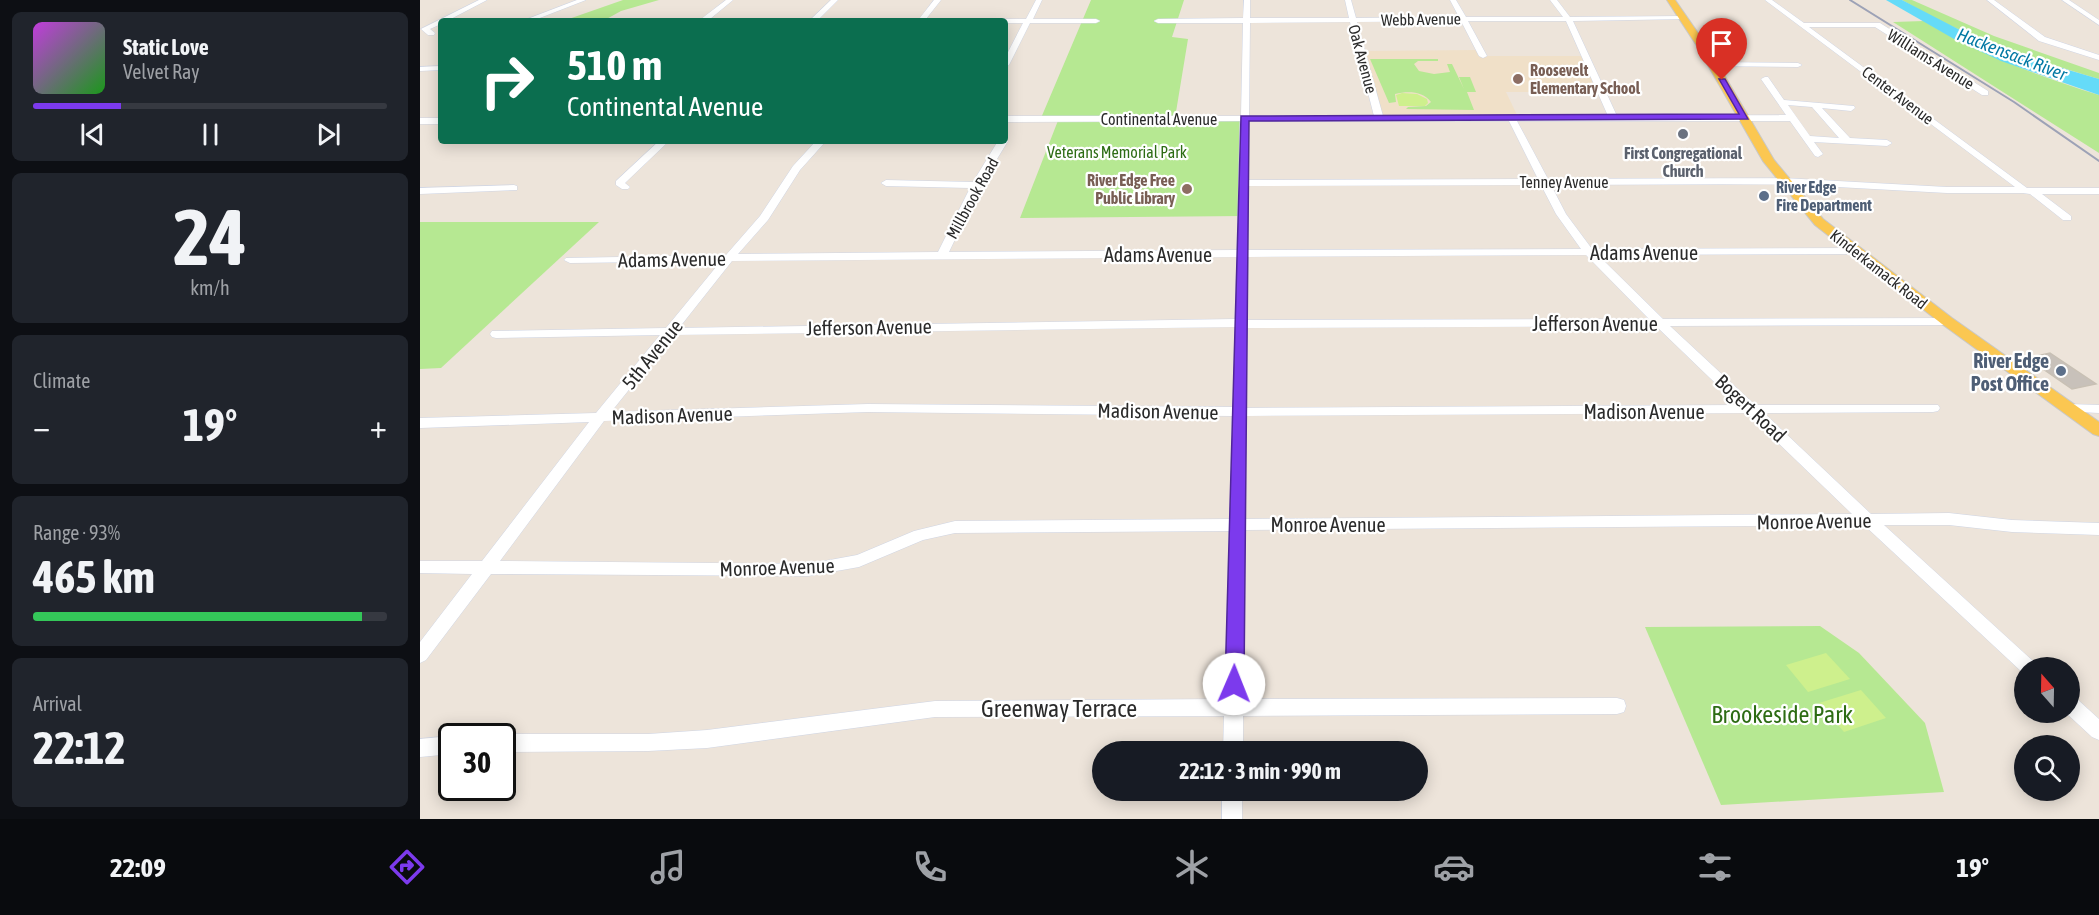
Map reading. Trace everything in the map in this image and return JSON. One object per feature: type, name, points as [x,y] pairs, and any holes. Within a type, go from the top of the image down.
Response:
[{"type":"main road","name":"Kinderkamack Road","points":[[1671,0],[1685,9],[1694,33],[1783,181],[1819,222],[1947,321],[2099,430]]},
{"type":"street","points":[[447,18],[484,0]]},
{"type":"street","points":[[534,18],[583,0]]},
{"type":"street","points":[[708,18],[730,0]]},
{"type":"street","points":[[816,18],[835,0]]},
{"type":"street","points":[[924,18],[938,0]]},
{"type":"street","points":[[1008,59],[1040,0]]},
{"type":"street","points":[[1233,741],[1247,0]]},
{"type":"street","name":"Oak Avenue","points":[[1348,0],[1379,118]]},
{"type":"street","points":[[1454,0],[1483,56]]},
{"type":"street","points":[[1553,0],[1568,18],[1613,117]]},
{"type":"street","name":"Center Avenue","points":[[1768,0],[2067,218]]},
{"type":"street","points":[[1990,0],[2043,39],[2099,58]]},
{"type":"street","points":[[2065,0],[2099,23]]},
{"type":"street","name":"Webb Avenue","points":[[1158,21],[1568,18],[1685,9]]},
{"type":"street","points":[[1008,20],[1096,21]]},
{"type":"street","points":[[431,33],[425,29],[438,23]]},
{"type":"street","name":"Williams Avenue","points":[[1804,25],[1877,25],[1985,93]]},
{"type":"street","points":[[420,39],[431,33],[438,33]]},
{"type":"street","points":[[1712,64],[1798,65]]},
{"type":"street","points":[[420,69],[438,68]]},
{"type":"street","points":[[1765,79],[1818,154]]},
{"type":"street","points":[[1782,102],[1851,108]]},
{"type":"street","points":[[1815,105],[1847,141]]},
{"type":"street","name":"Bogert Road","points":[[1511,117],[1543,182],[1589,252],[1658,322],[2017,657]]},
{"type":"street","name":"Continental Avenue","points":[[1010,119],[1793,118]]},
{"type":"street","points":[[422,122],[438,121]]},
{"type":"street","points":[[1808,140],[1887,143]]},
{"type":"street","points":[[625,187],[619,183],[661,144]]},
{"type":"street","name":"5th Avenue","points":[[420,655],[600,417],[764,218],[796,168],[818,144]]},
{"type":"street","name":"Millbrook Road","points":[[942,255],[976,185],[1001,144]]},
{"type":"street","name":"Tenney Avenue","points":[[1245,183],[1783,181],[1947,190],[2099,191]]},
{"type":"street","points":[[886,183],[976,185]]},
{"type":"street","points":[[420,191],[514,188]]},
{"type":"street","name":"Adams Avenue","points":[[570,260],[942,255],[1855,251]]},
{"type":"street","name":"Jefferson Avenue","points":[[496,334],[1242,323],[1947,321]]},
{"type":"street","name":"Madison Avenue","points":[[420,423],[868,408],[1240,412],[1755,411],[1933,408]]},
{"type":"street","points":[[2068,408],[2099,408]]},
{"type":"street","name":"Monroe Avenue","points":[[420,567],[808,570],[859,561],[920,535],[955,527],[1949,519],[2012,526],[2099,529]]},
{"type":"street","name":"Greenway Terrace","points":[[516,743],[662,743],[735,736],[890,713],[935,709],[1617,706]]},
{"type":"street","points":[[2080,714],[2099,731]]},
{"type":"street","points":[[420,748],[438,746]]},
{"type":"street","points":[[1232,801],[1232,819]]},
{"type":"shaded area","points":[[1479,50],[1483,56],[1588,56],[1603,92],[1506,92],[1518,117],[1379,118],[1361,51]]},
{"type":"green space","points":[[623,0],[659,0],[621,11],[608,18],[572,18]]},
{"type":"green space","name":"Veterans Memorial Park","points":[[1091,0],[1184,0],[1172,37],[1188,39],[1175,118],[1244,118],[1244,216],[1020,218],[1059,118],[1041,118]]},
{"type":"green space","points":[[1902,0],[1912,0],[1994,36],[2099,73],[2099,79],[1998,46],[1949,25]]},
{"type":"green space","points":[[1924,21],[1966,44],[2009,63],[2099,95],[2099,153],[1893,22]]},
{"type":"green space","points":[[1370,59],[1438,59],[1438,61],[1418,61],[1414,64],[1419,71],[1434,74],[1450,72],[1447,64],[1452,64],[1464,89],[1459,77],[1470,77],[1476,92],[1467,92],[1474,110],[1406,109],[1426,106],[1431,102],[1420,94],[1410,92],[1395,94],[1396,102],[1389,103]]},
{"type":"green space","points":[[1417,94],[1427,99],[1428,103],[1425,106],[1399,106],[1396,95]]},
{"type":"green space","points":[[420,222],[599,222],[441,368],[420,369]]},
{"type":"green space","name":"Brookeside Park","points":[[1820,626],[1859,653],[1925,723],[1944,792],[1721,805],[1645,627]]},
{"type":"green space","points":[[1826,653],[1850,679],[1808,692],[1786,665]]},
{"type":"green space","points":[[1861,690],[1886,718],[1844,732],[1819,703]]},
{"type":"water","name":"Hackensack River","points":[[1886,0],[1902,0],[1960,30],[2018,55],[2099,79],[2099,95],[2001,61],[1954,39]]},
{"type":"building","name":"River Edge Post Office","points":[[2050,353],[2096,384],[2072,389],[2027,358]]},
{"type":"railway","points":[[1850,0],[2014,102],[2099,161]]},
{"type":"place","name":"Roosevelt Elementary School","points":[[1518,79]]},
{"type":"place","name":"First Congregational Church","points":[[1683,134]]},
{"type":"place","name":"River Edge Free Public Library","points":[[1187,189]]},
{"type":"place","name":"River Edge Fire Department","points":[[1764,196]]},
{"type":"place","name":"River Edge Post Office","points":[[2061,371]]},
{"type":"route","points":[[1234,684],[1245,183],[1244,118],[1745,117],[1722,80]]}]
